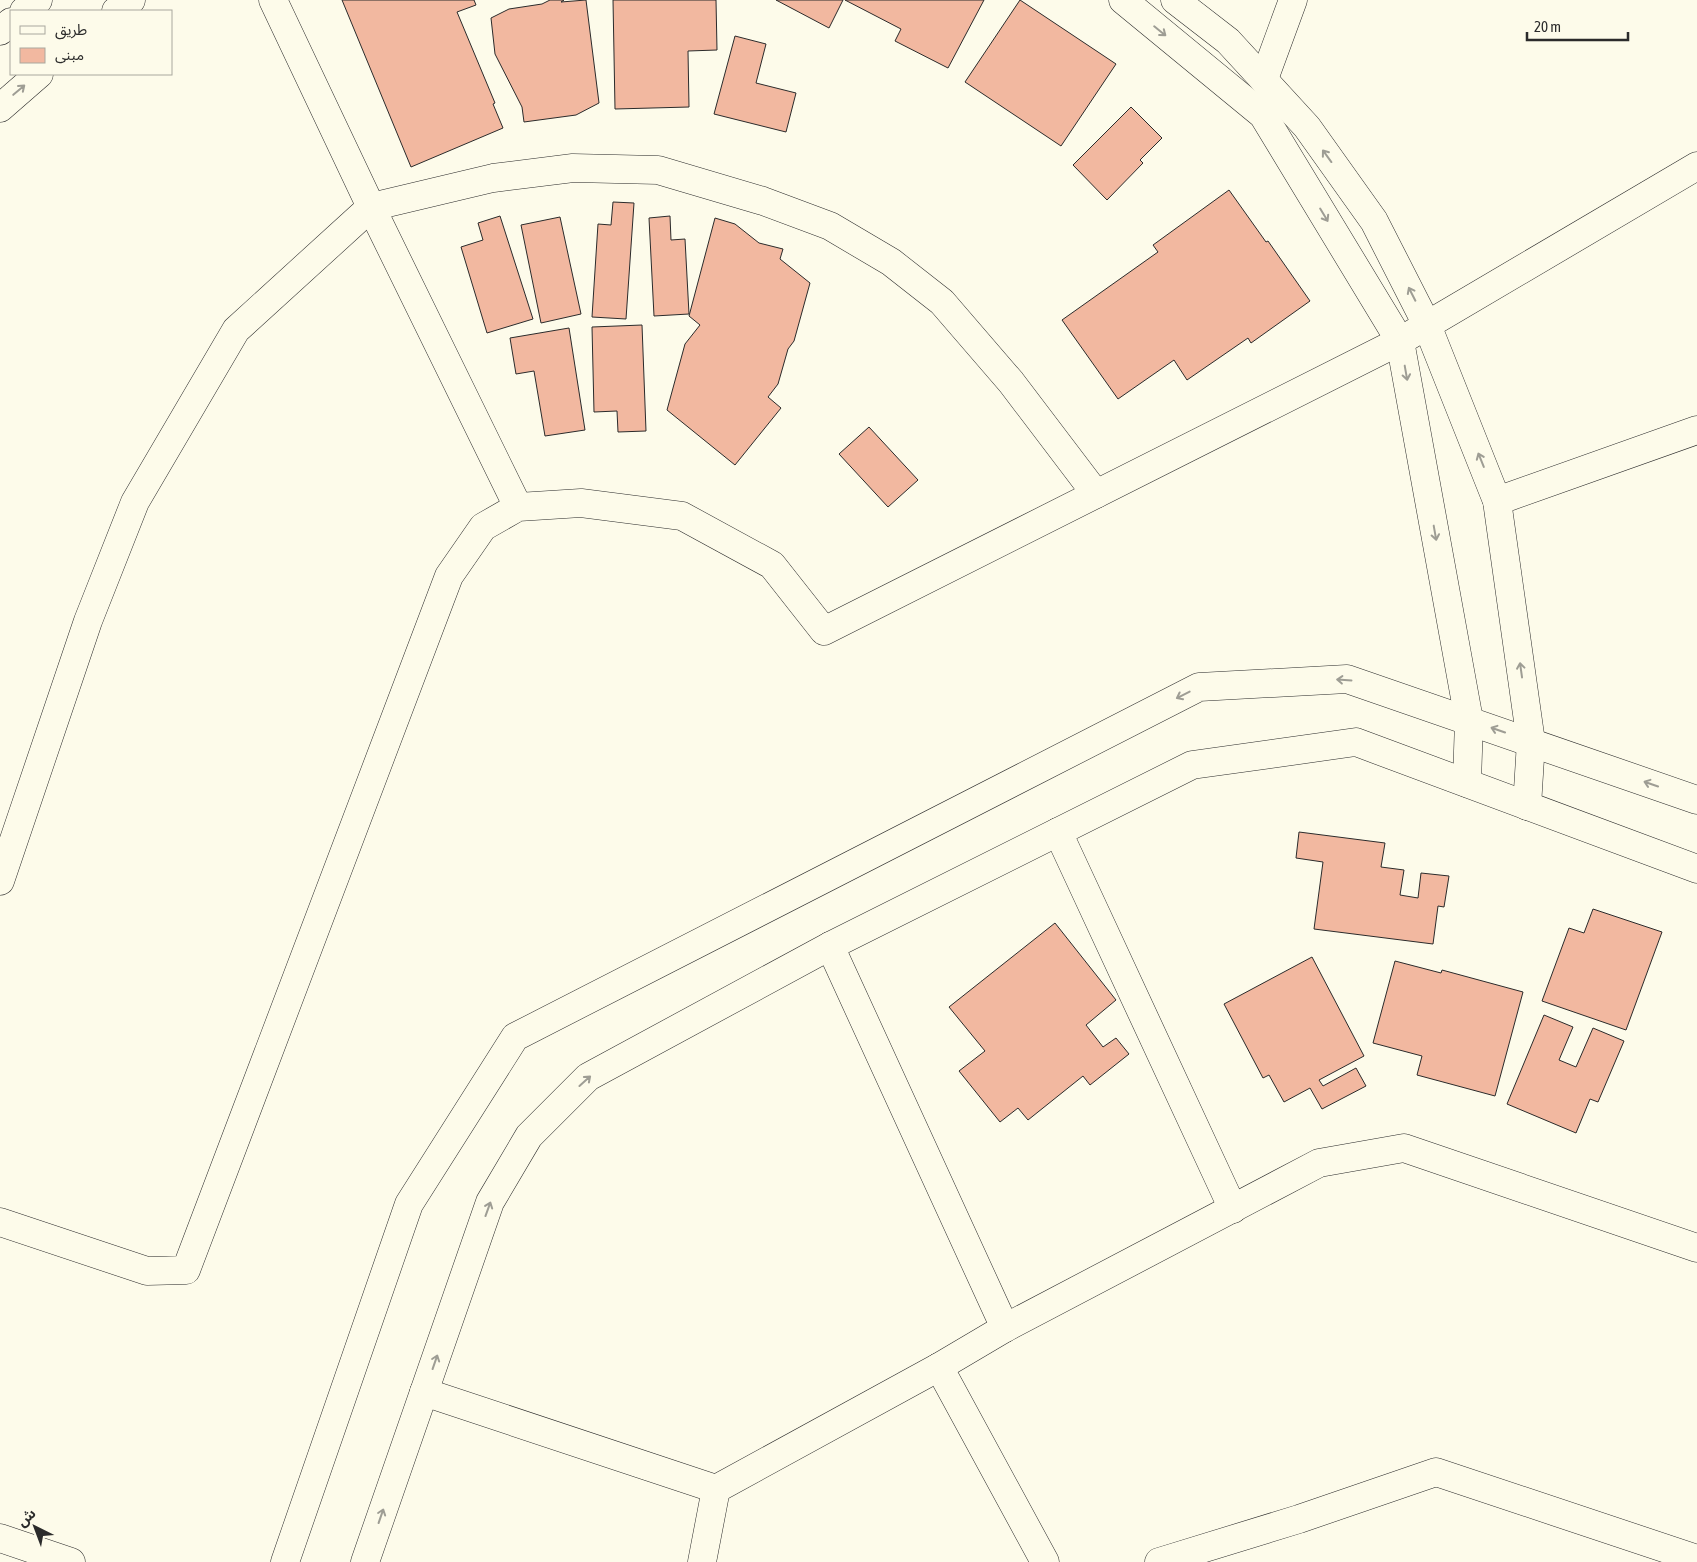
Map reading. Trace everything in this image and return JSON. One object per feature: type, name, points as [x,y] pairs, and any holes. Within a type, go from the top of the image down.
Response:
[{"type":"street","points":[[25,10],[38,0]]},
{"type":"street","points":[[117,10],[131,0]]},
{"type":"street","points":[[273,0],[371,207],[518,507]]},
{"type":"street","points":[[1122,0],[1263,115],[1400,341],[1469,720],[1467,783]]},
{"type":"street","points":[[1175,0],[1228,41],[1307,127],[1374,221],[1427,324],[1497,500],[1531,742],[1527,806]]},
{"type":"street","points":[[1264,79],[1293,0]]},
{"type":"street","points":[[0,31],[10,23]]},
{"type":"street","points":[[0,108],[38,75]]},
{"type":"street","points":[[0,1222],[147,1271],[186,1270],[449,576],[483,527],[518,507],[580,503],[682,516],[772,565],[824,631],[1400,341],[1697,166]]},
{"type":"street","points":[[0,881],[88,621],[135,502],[236,330],[371,207],[493,178],[573,168],[658,170],[763,201],[830,226],[891,262],[942,302],[1011,382],[1096,494]]},
{"type":"street","points":[[1497,500],[1697,430]]},
{"type":"street","points":[[285,1562],[409,1204],[515,1037],[1200,687],[1347,679],[1697,800]]},
{"type":"street","points":[[365,1562],[490,1202],[530,1136],[588,1077],[830,946],[1192,764],[1356,742],[1697,869]]},
{"type":"street","points":[[1058,832],[1233,1208]]},
{"type":"street","points":[[830,946],[1005,1328]]},
{"type":"street","points":[[424,1392],[716,1489],[939,1367],[1005,1328],[1319,1163],[1404,1148],[1697,1248]]},
{"type":"street","points":[[939,1367],[1045,1562]]},
{"type":"street","points":[[1159,1562],[1299,1519],[1436,1472],[1697,1559]]},
{"type":"street","points":[[702,1562],[716,1489]]},
{"type":"street","points":[[0,1538],[71,1562]]},
{"type":"building","points":[[342,0],[474,0],[476,5],[457,12],[495,103],[493,104],[503,128],[411,167]]},
{"type":"building","points":[[550,0],[564,0],[561,2],[586,0],[599,103],[576,115],[524,122],[522,107],[495,54],[491,18],[509,9],[542,4]]},
{"type":"building","points":[[613,0],[716,0],[717,50],[688,51],[689,107],[615,109]]},
{"type":"building","points":[[776,0],[843,0],[829,28]]},
{"type":"building","points":[[845,0],[984,0],[948,68],[895,41],[901,29]]},
{"type":"building","points":[[1020,0],[1116,64],[1061,146],[965,82]]},
{"type":"building","points":[[735,36],[766,44],[756,83],[796,93],[786,132],[714,114]]},
{"type":"building","points":[[1131,107],[1162,138],[1140,160],[1143,163],[1107,200],[1073,165]]},
{"type":"building","points":[[1229,190],[1310,301],[1251,343],[1248,338],[1187,380],[1174,360],[1118,399],[1062,320],[1158,252],[1153,245]]},
{"type":"building","points":[[613,202],[634,203],[626,319],[592,317],[598,224],[611,225]]},
{"type":"building","points":[[500,216],[533,319],[487,333],[461,247],[483,240],[478,223]]},
{"type":"building","points":[[670,216],[671,240],[685,239],[689,314],[654,316],[649,218]]},
{"type":"building","points":[[560,217],[581,314],[541,323],[521,225]]},
{"type":"building","points":[[715,218],[735,224],[759,243],[783,249],[780,259],[810,283],[794,341],[788,349],[778,384],[768,397],[781,408],[735,465],[667,410],[685,344],[700,325],[689,316]]},
{"type":"building","points":[[642,325],[646,431],[618,432],[617,411],[594,412],[592,327]]},
{"type":"building","points":[[569,328],[585,430],[545,436],[534,371],[516,374],[510,338]]},
{"type":"building","points":[[869,427],[918,480],[888,507],[839,454]]},
{"type":"building","points":[[1299,832],[1385,843],[1381,867],[1404,870],[1400,895],[1418,898],[1421,873],[1449,876],[1444,907],[1438,906],[1433,944],[1314,929],[1323,862],[1296,858]]},
{"type":"building","points":[[1593,909],[1662,932],[1626,1030],[1542,1001],[1569,928],[1584,933]]},
{"type":"building","points":[[1055,923],[1116,1000],[1086,1025],[1103,1047],[1116,1038],[1129,1054],[1090,1085],[1083,1076],[1028,1120],[1018,1108],[1000,1122],[959,1071],[985,1051],[949,1007]]},
{"type":"building","points":[[1312,957],[1364,1056],[1319,1080],[1323,1086],[1356,1068],[1366,1086],[1322,1109],[1310,1088],[1284,1102],[1269,1075],[1263,1078],[1224,1004]]},
{"type":"building","points":[[1395,961],[1441,973],[1442,970],[1523,992],[1495,1096],[1417,1075],[1422,1056],[1373,1043]]},
{"type":"building","points":[[1544,1015],[1573,1027],[1559,1060],[1576,1067],[1593,1028],[1624,1041],[1598,1102],[1590,1099],[1576,1133],[1507,1104]]}]
